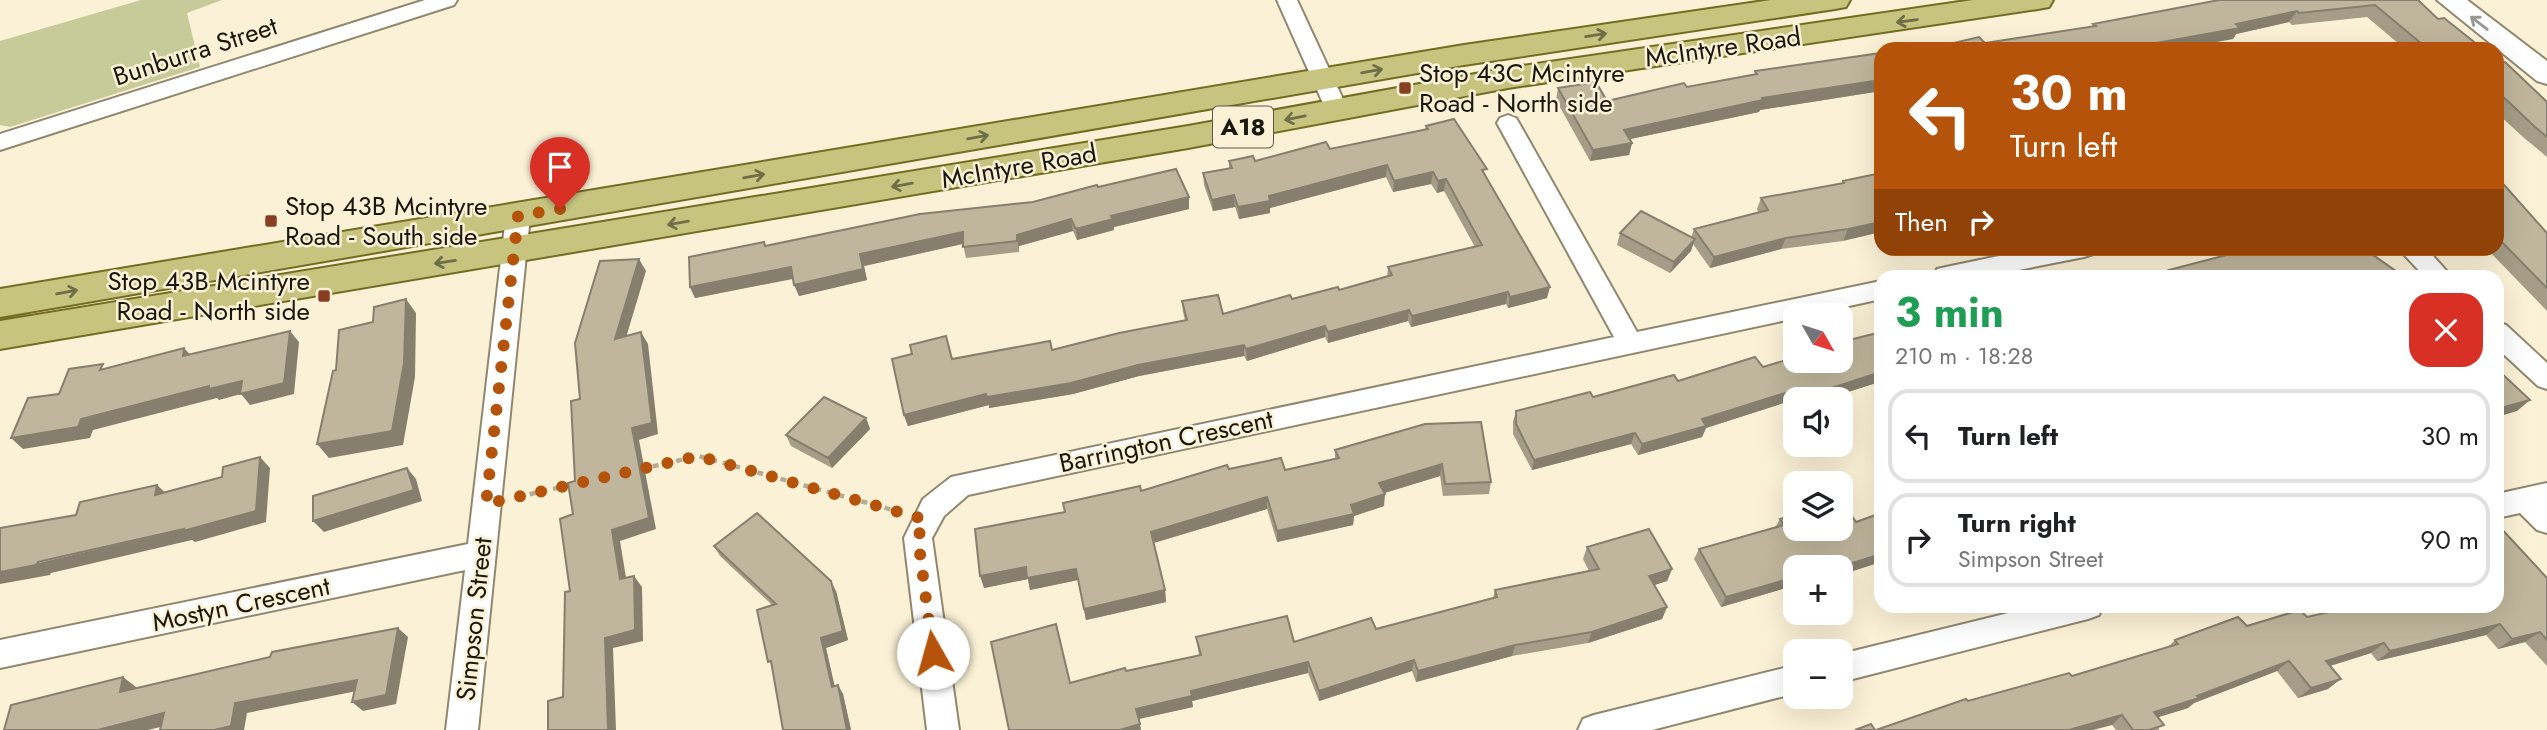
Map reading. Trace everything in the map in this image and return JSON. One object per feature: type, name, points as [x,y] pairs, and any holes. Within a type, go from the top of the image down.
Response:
[{"type":"main road","name":"McIntyre Road","points":[[0,335],[1324,79],[1835,0]]},
{"type":"main road","name":"McIntyre Road","points":[[0,303],[515,234],[1174,140],[1508,78],[1970,6],[2038,0]]},
{"type":"street","name":"Bunburra Street","points":[[0,142],[447,0]]},
{"type":"street","points":[[1287,0],[1337,110]]},
{"type":"street","points":[[2450,0],[2547,75]]},
{"type":"street","points":[[2483,0],[2547,49]]},
{"type":"street","points":[[1508,124],[1630,342]]},
{"type":"street","name":"Simpson Street","points":[[462,730],[515,234]]},
{"type":"street","points":[[1976,270],[2045,256]]},
{"type":"street","points":[[2418,256],[2433,270]]},
{"type":"street","name":"Barrington Crescent","points":[[924,519],[940,498],[961,485],[985,479],[1874,291]]},
{"type":"street","points":[[2504,339],[2547,379]]},
{"type":"street","points":[[2504,505],[2536,498],[2547,522]]},
{"type":"street","points":[[924,519],[918,538],[943,730]]},
{"type":"street","name":"Mostyn Crescent","points":[[0,654],[481,554]]},
{"type":"street","points":[[1853,665],[2060,613]]},
{"type":"street","points":[[1594,730],[1783,682]]},
{"type":"path","points":[[632,471],[698,456],[924,519]]},
{"type":"path","points":[[486,504],[579,483]]},
{"type":"green space","points":[[141,0],[222,0],[187,13],[200,67],[10,127],[0,125],[0,41]]},
{"type":"building","points":[[2219,0],[2418,0],[2438,19],[2444,18],[2474,42],[2420,42],[2375,5],[2299,13],[2297,11],[2236,24],[2240,28],[2162,42],[1992,42],[2096,26],[2093,24]]},
{"type":"building","points":[[1979,37],[1984,42],[1958,42]]},
{"type":"building","points":[[1874,54],[1874,81],[1762,98],[1763,100],[1624,130],[1632,143],[1593,150],[1558,88],[1596,82],[1607,101],[1684,83],[1687,87],[1757,74],[1755,71]]},
{"type":"building","points":[[2504,62],[2547,102],[2547,137],[2504,98]]},
{"type":"building","points":[[1454,119],[1487,169],[1482,170],[1550,287],[1510,297],[1508,292],[1412,316],[1409,310],[1328,332],[1325,326],[1246,349],[1244,345],[1138,365],[1071,383],[987,397],[986,394],[904,415],[892,359],[912,354],[910,345],[946,336],[952,359],[1050,341],[1052,350],[1187,320],[1182,301],[1218,295],[1223,314],[1290,295],[1292,299],[1338,287],[1339,290],[1392,275],[1388,267],[1482,245],[1446,179],[1438,181],[1433,172],[1394,181],[1387,165],[1269,196],[1270,201],[1238,207],[1234,195],[1212,200],[1203,173],[1232,168],[1229,161],[1253,156],[1255,161],[1326,142],[1330,149],[1428,129],[1426,126]]},
{"type":"building","points":[[1176,169],[1189,197],[1111,216],[1113,219],[1076,229],[1071,219],[1017,235],[1017,241],[963,247],[963,232],[860,254],[863,269],[794,285],[791,267],[690,287],[689,257],[764,242],[765,246],[920,214],[1033,202],[1097,185],[1098,187]]},
{"type":"building","points":[[1874,174],[1874,223],[1786,238],[1714,257],[1694,229],[1768,210],[1761,198],[1844,183],[1843,181]]},
{"type":"building","points":[[2504,185],[2547,233],[2547,288],[2504,244]]},
{"type":"building","points":[[1641,211],[1695,239],[1674,262],[1620,233]]},
{"type":"building","points":[[2223,256],[2374,256],[2394,270],[2169,270]]},
{"type":"building","points":[[639,259],[615,339],[641,332],[652,423],[632,428],[649,518],[612,530],[620,579],[634,576],[635,630],[605,638],[608,730],[548,730],[548,701],[563,697],[565,592],[570,591],[560,519],[573,514],[568,483],[575,481],[571,401],[580,399],[575,343],[600,261]]},
{"type":"building","points":[[406,299],[404,363],[392,431],[317,444],[333,371],[336,370],[339,330],[373,322],[374,307]]},
{"type":"building","points":[[290,331],[284,383],[240,394],[242,381],[209,389],[209,386],[81,419],[78,427],[11,438],[28,398],[59,394],[69,369],[103,364],[100,370],[184,348],[183,356]]},
{"type":"building","points":[[1874,334],[1874,374],[1835,387],[1783,387],[1783,394],[1702,419],[1706,426],[1642,444],[1635,433],[1534,460],[1516,424],[1516,411],[1590,392],[1593,397],[1674,375],[1678,381],[1755,357],[1763,367],[1783,361],[1783,373],[1853,373],[1853,339]]},
{"type":"building","points":[[2504,376],[2530,400],[2504,407]]},
{"type":"building","points":[[824,397],[866,418],[828,458],[786,435]]},
{"type":"building","points":[[1481,422],[1491,482],[1445,484],[1442,464],[1379,483],[1385,494],[1351,505],[1354,514],[1277,531],[1267,497],[1151,532],[1165,590],[1084,609],[1076,569],[1027,578],[1026,567],[980,576],[975,529],[1065,512],[1063,503],[1140,486],[1141,491],[1227,465],[1229,469],[1281,458],[1285,470],[1339,458],[1335,450],[1425,424]]},
{"type":"building","points":[[260,457],[256,511],[183,531],[184,529],[0,572],[0,528],[76,515],[80,502],[157,485],[155,495],[222,477],[223,467]]},
{"type":"building","points":[[407,468],[414,490],[313,521],[313,496]]},
{"type":"building","points":[[757,513],[831,581],[843,631],[821,638],[832,687],[838,685],[847,730],[783,730],[771,661],[768,662],[757,610],[776,604],[714,546]]},
{"type":"building","points":[[1874,516],[1874,556],[1853,563],[1853,555],[1783,555],[1783,581],[1726,597],[1699,549],[1783,525],[1783,541],[1853,541],[1853,518],[1856,522]]},
{"type":"building","points":[[1649,529],[1672,569],[1649,576],[1667,607],[1592,632],[1515,645],[1418,671],[1414,660],[1319,691],[1308,662],[1191,691],[1192,696],[1136,709],[1140,724],[1120,730],[1009,730],[991,642],[1056,624],[1070,683],[1125,668],[1126,671],[1201,655],[1196,637],[1287,616],[1294,642],[1371,618],[1376,629],[1497,597],[1495,590],[1599,569],[1587,547]]},
{"type":"building","points":[[2504,531],[2547,578],[2547,640],[2540,632],[2512,639],[2500,624],[2390,651],[2384,643],[2326,661],[2341,679],[2311,688],[2289,661],[2197,696],[2199,698],[2154,712],[2164,725],[2149,730],[2133,730],[2122,715],[2069,730],[1876,730],[1966,699],[1968,701],[2069,673],[2072,676],[2178,644],[2175,640],[2238,617],[2247,626],[2290,613],[2303,613],[2307,617],[2325,613],[2504,613]]},
{"type":"building","points":[[398,628],[386,695],[352,702],[357,680],[235,703],[231,726],[214,730],[160,730],[164,713],[98,730],[4,730],[11,705],[123,677],[120,692],[270,657],[272,652]]},
{"type":"building","points":[[1871,724],[1875,730],[1855,730]]},
{"type":"place","name":"Stop 43C Mcintyre Road - North side","points":[[1405,88]]},
{"type":"place","name":"Stop 43B Mcintyre Road - South side","points":[[271,221]]},
{"type":"place","name":"Stop 43B Mcintyre Road - North side","points":[[324,296]]},
{"type":"route","points":[[560,209],[518,216],[486,504],[698,456],[924,519],[918,538],[933,653]]}]
